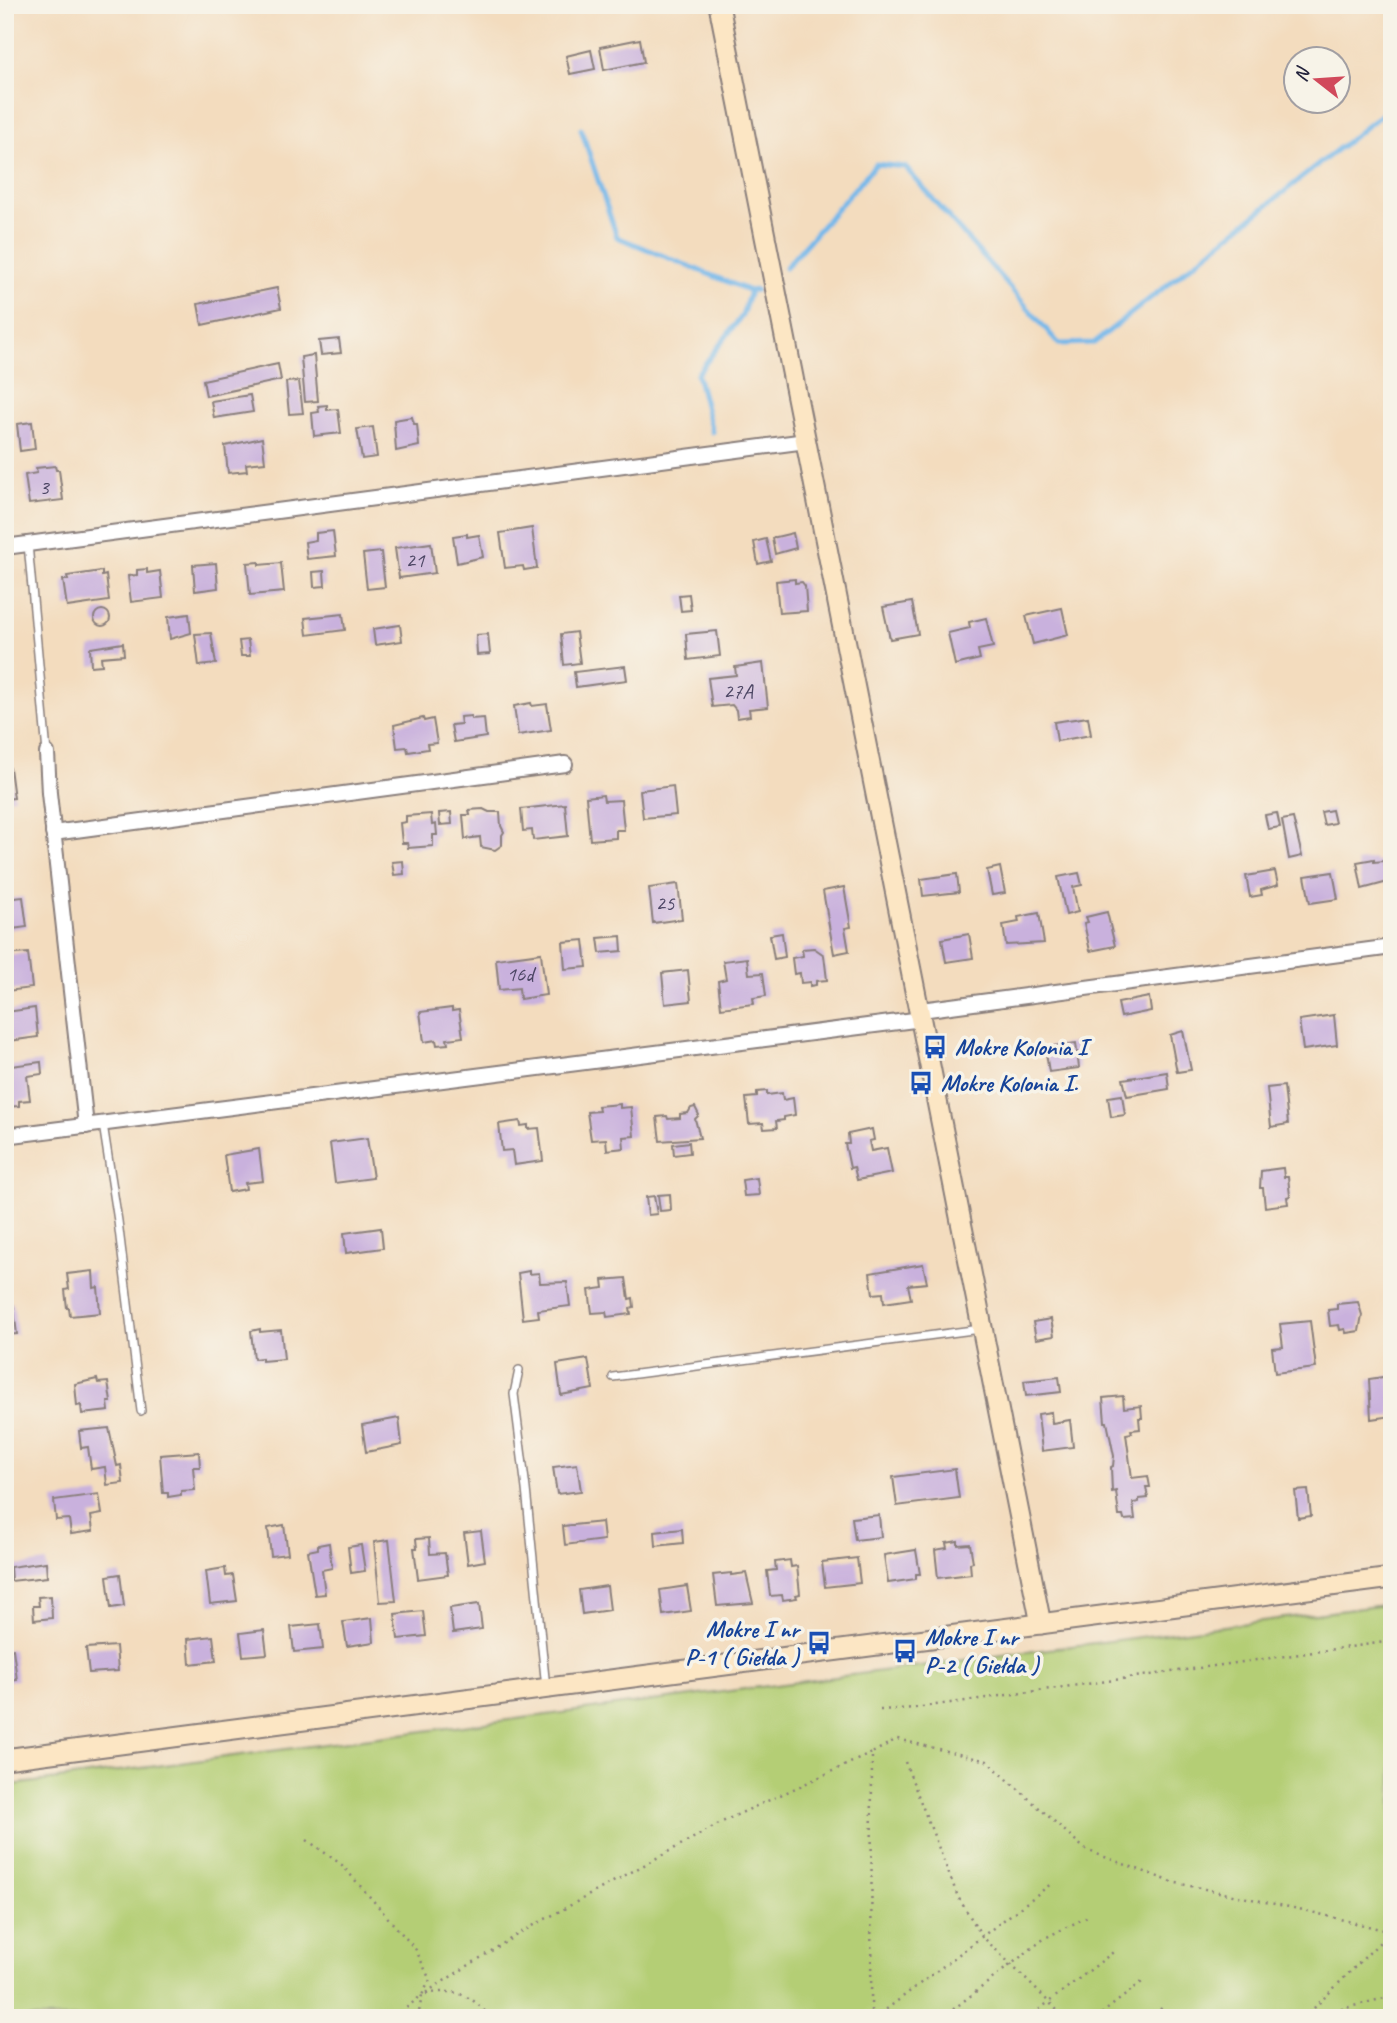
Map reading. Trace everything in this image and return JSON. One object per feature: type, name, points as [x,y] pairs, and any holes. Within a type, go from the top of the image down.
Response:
[{"type":"street","points":[[719,5],[1041,1624]]},
{"type":"street","points":[[5,547],[806,441]]},
{"type":"street","points":[[47,754],[53,833],[86,1126]]},
{"type":"street","points":[[53,833],[565,764]]},
{"type":"street","points":[[5,1136],[921,1014],[1392,947]]},
{"type":"street","points":[[5,1759],[1392,1578]]},
{"type":"lane","points":[[27,544],[47,754]]},
{"type":"lane","points":[[103,1124],[118,1221],[141,1411]]},
{"type":"lane","points":[[613,1377],[959,1332],[983,1326]]},
{"type":"lane","points":[[519,1370],[514,1394],[546,1688]]},
{"type":"path","points":[[880,1710],[915,1708],[1392,1641]]},
{"type":"path","points":[[394,2018],[422,1995],[518,1934],[716,1825],[897,1739],[987,1761],[1086,1850],[1172,1882],[1303,1909],[1391,1931]]},
{"type":"path","points":[[872,1753],[873,2018]]},
{"type":"path","points":[[905,1762],[958,1897],[982,1936],[1065,2018]]},
{"type":"path","points":[[307,1840],[342,1865],[415,1951],[430,1980],[422,1995],[418,2018]]},
{"type":"path","points":[[873,2018],[1051,1884]]},
{"type":"path","points":[[942,2018],[1045,1938],[1087,1917]]},
{"type":"path","points":[[1306,2018],[1391,1931]]},
{"type":"path","points":[[1028,2018],[1116,1950]]},
{"type":"path","points":[[1096,2018],[1142,1982]]},
{"type":"path","points":[[422,1995],[446,1990],[464,1995],[491,2018]]},
{"type":"path","points":[[1306,2018],[1392,1996]]},
{"type":"path","points":[[1149,2018],[1163,2007]]},
{"type":"green space","points":[[1392,1604],[1392,2018],[5,2018],[5,1786]]},
{"type":"building","points":[[640,39],[644,62],[604,70],[600,47]]},
{"type":"building","points":[[591,50],[595,69],[570,74],[566,56]]},
{"type":"building","points":[[277,288],[281,308],[202,325],[198,304]]},
{"type":"building","points":[[339,339],[341,353],[321,355],[319,341]]},
{"type":"building","points":[[314,355],[318,401],[305,402],[301,357]]},
{"type":"building","points":[[278,364],[281,380],[206,396],[203,380]]},
{"type":"building","points":[[299,381],[303,413],[289,414],[286,382]]},
{"type":"building","points":[[250,395],[253,412],[214,418],[211,401]]},
{"type":"building","points":[[327,405],[327,410],[338,409],[341,433],[314,436],[312,413],[319,412],[318,406]]},
{"type":"building","points":[[412,417],[414,424],[417,424],[419,446],[396,451],[394,420]]},
{"type":"building","points":[[32,422],[35,449],[20,451],[17,424]]},
{"type":"building","points":[[373,427],[377,457],[362,459],[357,429]]},
{"type":"building","points":[[262,438],[265,462],[246,464],[247,471],[228,473],[225,446]]},
{"type":"building","points":[[55,466],[56,470],[59,470],[63,500],[29,504],[25,475],[37,473],[36,468]]},
{"type":"building","points":[[532,528],[537,568],[505,568],[500,533]]},
{"type":"building","points":[[333,531],[336,556],[307,559],[305,542],[316,540],[316,533]]},
{"type":"building","points":[[793,533],[796,548],[775,554],[772,538]]},
{"type":"building","points":[[467,534],[467,537],[479,535],[483,557],[457,563],[453,536]]},
{"type":"building","points":[[766,539],[771,561],[758,564],[754,542]]},
{"type":"building","points":[[431,543],[435,573],[399,578],[395,548]]},
{"type":"building","points":[[381,552],[385,587],[367,589],[363,554]]},
{"type":"building","points":[[259,562],[259,565],[281,563],[284,592],[250,595],[247,563]]},
{"type":"building","points":[[216,563],[218,588],[195,591],[193,565]]},
{"type":"building","points":[[147,569],[147,573],[160,571],[163,598],[131,602],[128,576],[137,575],[137,570]]},
{"type":"building","points":[[102,571],[102,576],[106,575],[109,601],[67,607],[63,580],[68,580],[67,576]]},
{"type":"building","points":[[324,571],[325,586],[314,587],[313,572]]},
{"type":"building","points":[[795,579],[795,583],[802,582],[805,586],[807,611],[779,613],[776,581]]},
{"type":"building","points":[[689,594],[691,610],[681,611],[679,595]]},
{"type":"building","points":[[912,602],[918,634],[890,639],[883,607]]},
{"type":"building","points":[[1062,608],[1068,635],[1033,644],[1026,616]]},
{"type":"building","points":[[102,610],[108,612],[108,624],[102,626],[96,624],[94,618],[96,612]]},
{"type":"building","points":[[189,614],[191,633],[170,639],[168,617]]},
{"type":"building","points":[[343,614],[345,630],[307,635],[305,618]]},
{"type":"building","points":[[986,618],[993,647],[978,650],[980,659],[955,665],[948,633],[970,628],[969,622]]},
{"type":"building","points":[[400,625],[402,641],[375,645],[373,629]]},
{"type":"building","points":[[717,631],[720,656],[688,660],[686,634]]},
{"type":"building","points":[[576,632],[580,663],[564,665],[561,634]]},
{"type":"building","points":[[211,633],[216,664],[199,666],[195,634]]},
{"type":"building","points":[[488,634],[490,654],[477,655],[476,635]]},
{"type":"building","points":[[248,640],[250,656],[241,656],[239,641]]},
{"type":"building","points":[[123,643],[124,655],[101,657],[102,665],[91,666],[90,648]]},
{"type":"building","points":[[763,663],[768,707],[749,709],[750,716],[737,718],[732,705],[712,707],[708,678],[736,675],[735,667]]},
{"type":"building","points":[[625,666],[627,680],[576,687],[574,672]]},
{"type":"building","points":[[531,703],[532,706],[547,704],[551,730],[518,735],[514,706]]},
{"type":"building","points":[[471,716],[471,719],[484,718],[486,737],[454,742],[451,725],[461,724],[460,717]]},
{"type":"building","points":[[1088,717],[1091,735],[1057,741],[1054,722]]},
{"type":"building","points":[[423,718],[424,721],[433,719],[437,743],[427,744],[428,749],[408,752],[407,747],[397,748],[394,725]]},
{"type":"building","points":[[10,768],[14,798],[5,799],[5,769]]},
{"type":"building","points":[[673,786],[676,815],[643,818],[640,790]]},
{"type":"building","points":[[603,795],[604,801],[621,800],[624,830],[616,830],[616,838],[590,840],[586,797]]},
{"type":"building","points":[[565,804],[568,836],[533,840],[532,830],[523,831],[521,809]]},
{"type":"building","points":[[469,810],[500,812],[504,832],[502,845],[495,850],[481,847],[480,837],[465,839],[463,815],[470,815]]},
{"type":"building","points":[[1332,810],[1335,823],[1324,825],[1321,812]]},
{"type":"building","points":[[451,812],[452,824],[440,825],[439,813]]},
{"type":"building","points":[[1277,813],[1280,827],[1268,829],[1265,815]]},
{"type":"building","points":[[431,814],[437,835],[433,835],[433,846],[408,848],[407,843],[402,843],[400,823],[406,822],[406,816]]},
{"type":"building","points":[[1293,818],[1302,856],[1289,859],[1282,820]]},
{"type":"building","points":[[1374,859],[1374,862],[1384,861],[1388,882],[1362,889],[1357,862]]},
{"type":"building","points":[[403,861],[404,874],[394,875],[392,862]]},
{"type":"building","points":[[1000,867],[1005,893],[992,895],[987,870]]},
{"type":"building","points":[[1275,871],[1278,885],[1261,890],[1262,895],[1250,897],[1246,876]]},
{"type":"building","points":[[1333,872],[1338,899],[1310,903],[1305,876]]},
{"type":"building","points":[[1079,873],[1082,885],[1073,887],[1078,912],[1066,915],[1058,877]]},
{"type":"building","points":[[957,874],[959,892],[923,896],[921,879]]},
{"type":"building","points":[[678,884],[682,919],[653,923],[649,888]]},
{"type":"building","points":[[844,887],[851,927],[845,928],[849,951],[834,954],[823,891]]},
{"type":"building","points":[[23,897],[27,927],[5,930],[5,899]]},
{"type":"building","points":[[1107,912],[1115,946],[1090,951],[1084,923],[1088,922],[1086,917]]},
{"type":"building","points":[[1039,913],[1044,943],[1006,945],[1003,925],[1019,922],[1018,917]]},
{"type":"building","points":[[782,933],[785,957],[774,959],[770,935]]},
{"type":"building","points":[[969,934],[973,958],[946,962],[942,939]]},
{"type":"building","points":[[621,936],[622,951],[600,953],[598,938]]},
{"type":"building","points":[[584,940],[587,967],[565,969],[563,942]]},
{"type":"building","points":[[814,948],[824,955],[827,980],[816,981],[816,985],[810,986],[810,982],[801,983],[800,973],[794,974],[792,958],[803,956],[802,949]]},
{"type":"building","points":[[28,953],[32,988],[7,991],[5,955]]},
{"type":"building","points":[[541,953],[546,995],[520,999],[519,988],[499,990],[496,959]]},
{"type":"building","points":[[747,958],[749,974],[763,973],[766,996],[753,998],[754,1004],[721,1008],[718,981],[726,979],[723,961]]},
{"type":"building","points":[[688,970],[691,1001],[665,1004],[662,973]]},
{"type":"building","points":[[1149,997],[1151,1011],[1121,1017],[1118,1003]]},
{"type":"building","points":[[35,1008],[38,1037],[9,1041],[6,1012]]},
{"type":"building","points":[[452,1008],[452,1011],[459,1010],[463,1037],[447,1039],[448,1044],[437,1045],[436,1040],[424,1042],[420,1012]]},
{"type":"building","points":[[1334,1015],[1337,1045],[1303,1050],[1299,1020]]},
{"type":"building","points":[[1183,1031],[1191,1070],[1177,1072],[1170,1035]]},
{"type":"building","points":[[1076,1043],[1079,1068],[1049,1072],[1045,1047]]},
{"type":"building","points":[[41,1062],[42,1074],[27,1076],[30,1100],[19,1101],[19,1106],[5,1107],[5,1074],[12,1074],[11,1066]]},
{"type":"building","points":[[1167,1072],[1169,1089],[1127,1096],[1123,1079]]},
{"type":"building","points":[[1284,1086],[1288,1124],[1271,1127],[1267,1088]]},
{"type":"building","points":[[767,1091],[767,1095],[782,1093],[783,1100],[793,1098],[795,1115],[776,1121],[777,1128],[764,1129],[763,1123],[749,1124],[746,1098],[757,1097],[757,1092]]},
{"type":"building","points":[[1122,1095],[1125,1115],[1111,1117],[1108,1097]]},
{"type":"building","points":[[620,1104],[620,1108],[631,1107],[634,1136],[623,1137],[624,1148],[607,1150],[606,1139],[591,1140],[587,1112],[599,1111],[598,1106]]},
{"type":"building","points":[[695,1107],[699,1115],[695,1119],[700,1138],[660,1141],[657,1117],[680,1118],[680,1114],[688,1113]]},
{"type":"building","points":[[520,1121],[521,1126],[528,1125],[528,1129],[539,1128],[543,1161],[514,1165],[512,1150],[502,1151],[499,1124]]},
{"type":"building","points":[[872,1129],[874,1140],[869,1141],[871,1151],[887,1148],[892,1173],[857,1180],[854,1167],[850,1168],[845,1144],[849,1144],[848,1134]]},
{"type":"building","points":[[367,1138],[373,1178],[335,1183],[330,1143]]},
{"type":"building","points":[[689,1142],[690,1153],[674,1155],[673,1144]]},
{"type":"building","points":[[259,1149],[263,1181],[245,1183],[246,1189],[229,1192],[224,1155]]},
{"type":"building","points":[[1283,1168],[1284,1177],[1288,1177],[1288,1204],[1265,1207],[1263,1188],[1260,1188],[1261,1171]]},
{"type":"building","points":[[757,1178],[759,1195],[744,1196],[742,1180]]},
{"type":"building","points":[[670,1194],[671,1210],[660,1211],[658,1195]]},
{"type":"building","points":[[654,1196],[657,1214],[648,1215],[646,1197]]},
{"type":"building","points":[[381,1228],[383,1248],[346,1253],[344,1233]]},
{"type":"building","points":[[923,1264],[927,1283],[908,1285],[911,1299],[884,1303],[883,1293],[873,1294],[870,1273]]},
{"type":"building","points":[[93,1271],[94,1288],[98,1287],[100,1313],[70,1316],[65,1290],[69,1289],[67,1274]]},
{"type":"building","points":[[529,1271],[529,1274],[539,1273],[540,1283],[567,1282],[570,1306],[538,1310],[539,1317],[523,1319],[518,1273]]},
{"type":"building","points":[[626,1278],[629,1299],[633,1298],[634,1307],[630,1308],[631,1314],[607,1317],[606,1312],[592,1313],[589,1290],[604,1288],[603,1280]]},
{"type":"building","points":[[1358,1302],[1362,1315],[1359,1331],[1346,1333],[1345,1329],[1340,1330],[1339,1325],[1330,1326],[1328,1310],[1337,1309],[1337,1304]]},
{"type":"building","points":[[13,1303],[17,1334],[6,1335],[5,1304]]},
{"type":"building","points":[[1051,1319],[1054,1336],[1036,1339],[1033,1322]]},
{"type":"building","points":[[1310,1321],[1316,1368],[1275,1373],[1272,1348],[1283,1347],[1280,1324]]},
{"type":"building","points":[[260,1329],[260,1332],[281,1330],[284,1359],[254,1359],[251,1331]]},
{"type":"building","points":[[588,1359],[593,1389],[561,1395],[557,1364]]},
{"type":"building","points":[[1390,1376],[1392,1416],[1371,1419],[1369,1379]]},
{"type":"building","points":[[1059,1377],[1061,1392],[1026,1396],[1024,1381]]},
{"type":"building","points":[[97,1379],[98,1383],[108,1382],[111,1402],[108,1402],[109,1411],[82,1414],[81,1405],[77,1406],[75,1384]]},
{"type":"building","points":[[1123,1396],[1124,1408],[1141,1406],[1140,1429],[1126,1434],[1132,1478],[1148,1476],[1150,1487],[1146,1487],[1148,1498],[1133,1503],[1135,1519],[1124,1520],[1123,1516],[1119,1516],[1116,1491],[1112,1492],[1111,1467],[1114,1456],[1105,1422],[1103,1398]]},
{"type":"building","points":[[1051,1412],[1052,1423],[1070,1420],[1073,1447],[1042,1451],[1038,1414]]},
{"type":"building","points":[[399,1418],[402,1445],[366,1452],[362,1425]]},
{"type":"building","points":[[109,1428],[117,1466],[121,1465],[123,1483],[107,1485],[105,1467],[91,1469],[88,1447],[81,1448],[79,1431]]},
{"type":"building","points":[[199,1452],[200,1467],[193,1467],[195,1490],[181,1491],[181,1495],[168,1497],[168,1493],[163,1493],[160,1455]]},
{"type":"building","points":[[577,1464],[581,1491],[557,1494],[553,1467]]},
{"type":"building","points":[[955,1469],[959,1498],[897,1506],[893,1477]]},
{"type":"building","points":[[1308,1490],[1311,1516],[1298,1518],[1295,1491]]},
{"type":"building","points":[[99,1494],[102,1514],[91,1516],[93,1531],[71,1534],[69,1519],[56,1520],[54,1500]]},
{"type":"building","points":[[879,1515],[881,1537],[855,1540],[852,1518]]},
{"type":"building","points":[[602,1522],[604,1540],[565,1545],[563,1526]]},
{"type":"building","points":[[284,1525],[288,1554],[271,1556],[268,1528]]},
{"type":"building","points":[[682,1529],[683,1543],[656,1546],[655,1532]]},
{"type":"building","points":[[481,1531],[485,1561],[468,1564],[464,1533]]},
{"type":"building","points":[[429,1538],[430,1554],[445,1553],[448,1575],[418,1579],[414,1548],[417,1548],[416,1539]]},
{"type":"building","points":[[389,1540],[396,1601],[380,1602],[374,1542]]},
{"type":"building","points":[[958,1541],[958,1545],[970,1544],[973,1562],[970,1563],[971,1574],[938,1578],[935,1550],[947,1548],[946,1543]]},
{"type":"building","points":[[329,1543],[332,1568],[322,1570],[325,1594],[315,1595],[308,1551]]},
{"type":"building","points":[[361,1545],[365,1571],[351,1573],[348,1547]]},
{"type":"building","points":[[916,1550],[920,1574],[916,1574],[916,1579],[888,1583],[884,1555]]},
{"type":"building","points":[[857,1558],[860,1583],[825,1587],[822,1562]]},
{"type":"building","points":[[790,1560],[791,1567],[797,1566],[800,1594],[796,1595],[797,1598],[783,1600],[782,1595],[770,1596],[767,1571],[776,1570],[775,1562]]},
{"type":"building","points":[[46,1562],[47,1577],[11,1581],[10,1567]]},
{"type":"building","points":[[225,1568],[226,1576],[233,1575],[237,1601],[210,1604],[206,1571]]},
{"type":"building","points":[[746,1573],[753,1603],[717,1606],[713,1575]]},
{"type":"building","points":[[120,1574],[124,1606],[111,1608],[107,1576]]},
{"type":"building","points":[[607,1586],[610,1610],[582,1614],[579,1590]]},
{"type":"building","points":[[687,1586],[691,1611],[663,1615],[660,1590]]},
{"type":"building","points":[[51,1596],[52,1618],[34,1620],[33,1606],[39,1606],[38,1597]]},
{"type":"building","points":[[479,1604],[482,1629],[453,1633],[450,1608]]},
{"type":"building","points":[[423,1611],[426,1636],[398,1639],[395,1614]]},
{"type":"building","points":[[372,1618],[374,1642],[347,1646],[343,1622]]},
{"type":"building","points":[[320,1624],[323,1649],[294,1652],[291,1627]]},
{"type":"building","points":[[264,1630],[267,1654],[243,1656],[240,1633]]},
{"type":"building","points":[[213,1636],[216,1661],[190,1664],[188,1639]]},
{"type":"building","points":[[116,1646],[118,1671],[89,1673],[86,1648]]},
{"type":"building","points":[[13,1649],[17,1680],[5,1681],[5,1650]]},
{"type":"waterway","points":[[785,268],[876,164],[905,167],[1059,344],[1094,343],[1392,106]]},
{"type":"waterway","points":[[581,129],[617,237],[750,291]]},
{"type":"waterway","points":[[712,432],[697,374],[742,316],[750,291],[756,290]]},
{"type":"place","name":"Mokre Kolonia I","points":[[935,1047]]},
{"type":"place","name":"Mokre Kolonia I.","points":[[921,1083]]},
{"type":"place","name":"Mokre I nr P-1 ( Giełda )","points":[[819,1643]]},
{"type":"place","name":"Mokre I nr P-2 ( Giełda )","points":[[905,1651]]}]
